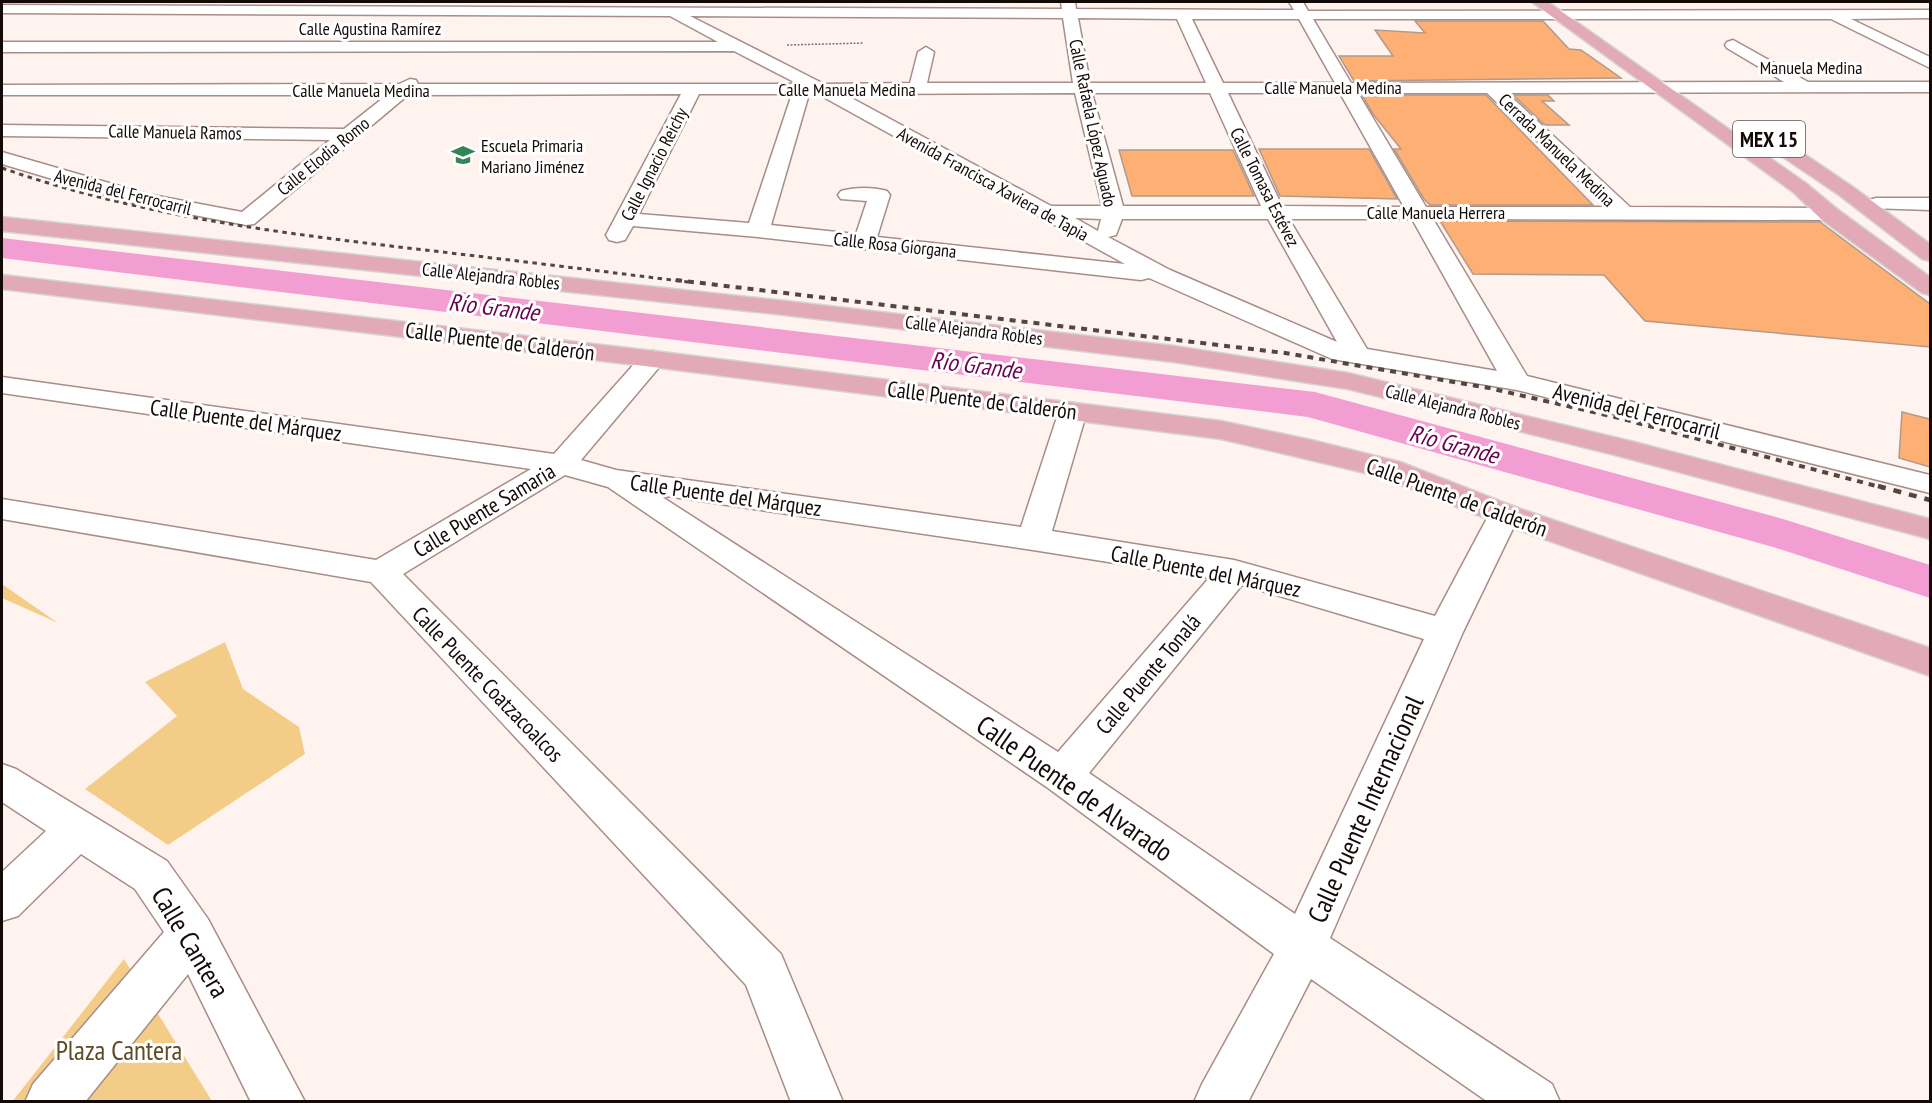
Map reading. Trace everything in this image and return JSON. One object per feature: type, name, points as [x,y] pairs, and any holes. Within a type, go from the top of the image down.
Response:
[{"type":"main road","name":"MEX 15","points":[[1539,2],[1561,9],[1662,78],[1800,188],[1839,206],[1930,273]]},
{"type":"main road","points":[[1581,14],[1609,32]]},
{"type":"main road","name":"MEX 15","points":[[1692,87],[1721,106]]},
{"type":"main road","name":"MEX 15","points":[[1759,132],[1846,191],[1930,254]]},
{"type":"main road","points":[[1800,188],[1829,214],[1930,288]]},
{"type":"main road","points":[[1846,191],[1876,204],[1930,241]]},
{"type":"main road","name":"Calle Alejandra Robles","points":[[2,224],[786,308],[1174,354],[1337,379],[1624,448],[1930,529]]},
{"type":"main road","name":"Calle Puente de Calderón","points":[[2,282],[653,359],[1221,430],[1311,449],[1389,470],[1504,514],[1930,662]]},
{"type":"street","points":[[11,24],[85,2]]},
{"type":"street","points":[[90,64],[208,2]]},
{"type":"street","points":[[1804,2],[1930,63]]},
{"type":"street","name":"Calle Elodia Romo","points":[[246,219],[505,7]]},
{"type":"street","name":"Avenida Francisca Xaviera de Tapia","points":[[659,7],[738,46],[811,88],[1162,275],[1349,354]]},
{"type":"street","points":[[2,9],[1069,8],[1182,14],[1300,8],[1561,9],[1581,14],[1930,14]]},
{"type":"street","name":"Calle Rafaela López Aguado","points":[[1069,8],[1082,88],[1114,210],[1103,244]]},
{"type":"street","points":[[1300,8],[1517,382]]},
{"type":"street","name":"Calle Tomasa Estévez","points":[[1182,14],[1274,211],[1349,354]]},
{"type":"street","points":[[1733,45],[1804,87]]},
{"type":"street","name":"Calle Agustina Ramírez","points":[[2,47],[738,46]]},
{"type":"street","points":[[917,88],[926,52]]},
{"type":"street","points":[[2,109],[69,74]]},
{"type":"street","name":"Calle Manuela Medina","points":[[2,90],[1491,87],[1662,78],[1692,87]]},
{"type":"street","name":"Cerrada Manuela Medina","points":[[1491,87],[1623,212]]},
{"type":"street","name":"Manuela Medina","points":[[1692,87],[1930,87]]},
{"type":"street","points":[[1892,87],[1923,104]]},
{"type":"street","points":[[758,230],[811,88]]},
{"type":"street","name":"Calle Ignacio Reichy","points":[[621,228],[692,90]]},
{"type":"street","name":"Calle Manuela Ramos","points":[[2,130],[348,135]]},
{"type":"street","name":"Avenida del Ferrocarril","points":[[2,158],[144,200],[246,219]]},
{"type":"street","points":[[848,195],[880,195],[865,241]]},
{"type":"street","points":[[1876,204],[1930,204]]},
{"type":"street","name":"Calle Manuela Herrera","points":[[1043,212],[1114,210],[1829,214]]},
{"type":"street","name":"Calle Rosa Giorgana","points":[[621,228],[758,230],[1162,275]]},
{"type":"street","name":"Avenida del Ferrocarril","points":[[1349,354],[1517,382],[1930,484]]},
{"type":"street","name":"Calle Puente Samaria","points":[[381,573],[561,464],[653,359]]},
{"type":"street","name":"Calle Puente del Márquez","points":[[2,385],[561,464],[614,479],[1033,539],[1234,571],[1303,589],[1445,632]]},
{"type":"street","points":[[1033,539],[1073,411]]},
{"type":"street","name":"Calle Puente de Alvarado","points":[[614,479],[1062,776],[1303,947],[1534,1101]]},
{"type":"street","points":[[2,509],[381,573]]},
{"type":"street","name":"Calle Puente Internacional","points":[[1220,1101],[1303,947],[1445,632],[1504,514]]},
{"type":"street","name":"Calle Puente Tonalá","points":[[1062,776],[1234,571]]},
{"type":"street","name":"Calle Puente Coatzacoalcos","points":[[381,573],[764,970],[817,1101]]},
{"type":"street","name":"Calle Cantera","points":[[2,781],[151,875],[192,934],[279,1101]]},
{"type":"street","points":[[2,901],[78,829]]},
{"type":"street","points":[[51,1101],[192,934]]},
{"type":"path","points":[[738,46],[864,43]]},
{"type":"green space","points":[[2,584],[58,623],[2,598]]},
{"type":"green space","points":[[225,642],[243,689],[299,727],[305,754],[168,845],[85,789],[177,716],[145,682]]},
{"type":"green space","name":"Plaza Cantera","points":[[124,959],[212,1101],[12,1102]]},
{"type":"water","name":"Río Grande","points":[[2,238],[1315,392],[1776,517],[1930,565],[1930,598],[1773,547],[1308,417],[2,258]]},
{"type":"building","points":[[1415,21],[1543,21],[1569,49],[1581,50],[1621,78],[1354,81],[1339,56],[1393,56],[1375,30],[1425,33]]},
{"type":"building","points":[[1362,95],[1486,95],[1593,205],[1430,205],[1424,199],[1394,149],[1401,149],[1373,114]]},
{"type":"building","points":[[1513,95],[1548,95],[1554,101],[1542,101],[1569,125],[1545,125]]},
{"type":"building","points":[[1259,149],[1369,149],[1397,199],[1280,196]]},
{"type":"building","points":[[1119,150],[1233,150],[1254,196],[1132,196]]},
{"type":"building","points":[[1440,221],[1820,222],[1930,304],[1930,347],[1645,321],[1604,275],[1473,274]]},
{"type":"building","points":[[1902,412],[1930,419],[1930,467],[1899,458]]},
{"type":"railway","points":[[2,168],[50,184],[148,209],[248,227],[688,282]]},
{"type":"railway","points":[[676,280],[1285,353],[1489,388],[1615,417],[1884,488]]},
{"type":"railway","points":[[1878,486],[1930,500]]},
{"type":"place","name":"Escuela Primaria Mariano Jiménez","points":[[463,155]]}]
